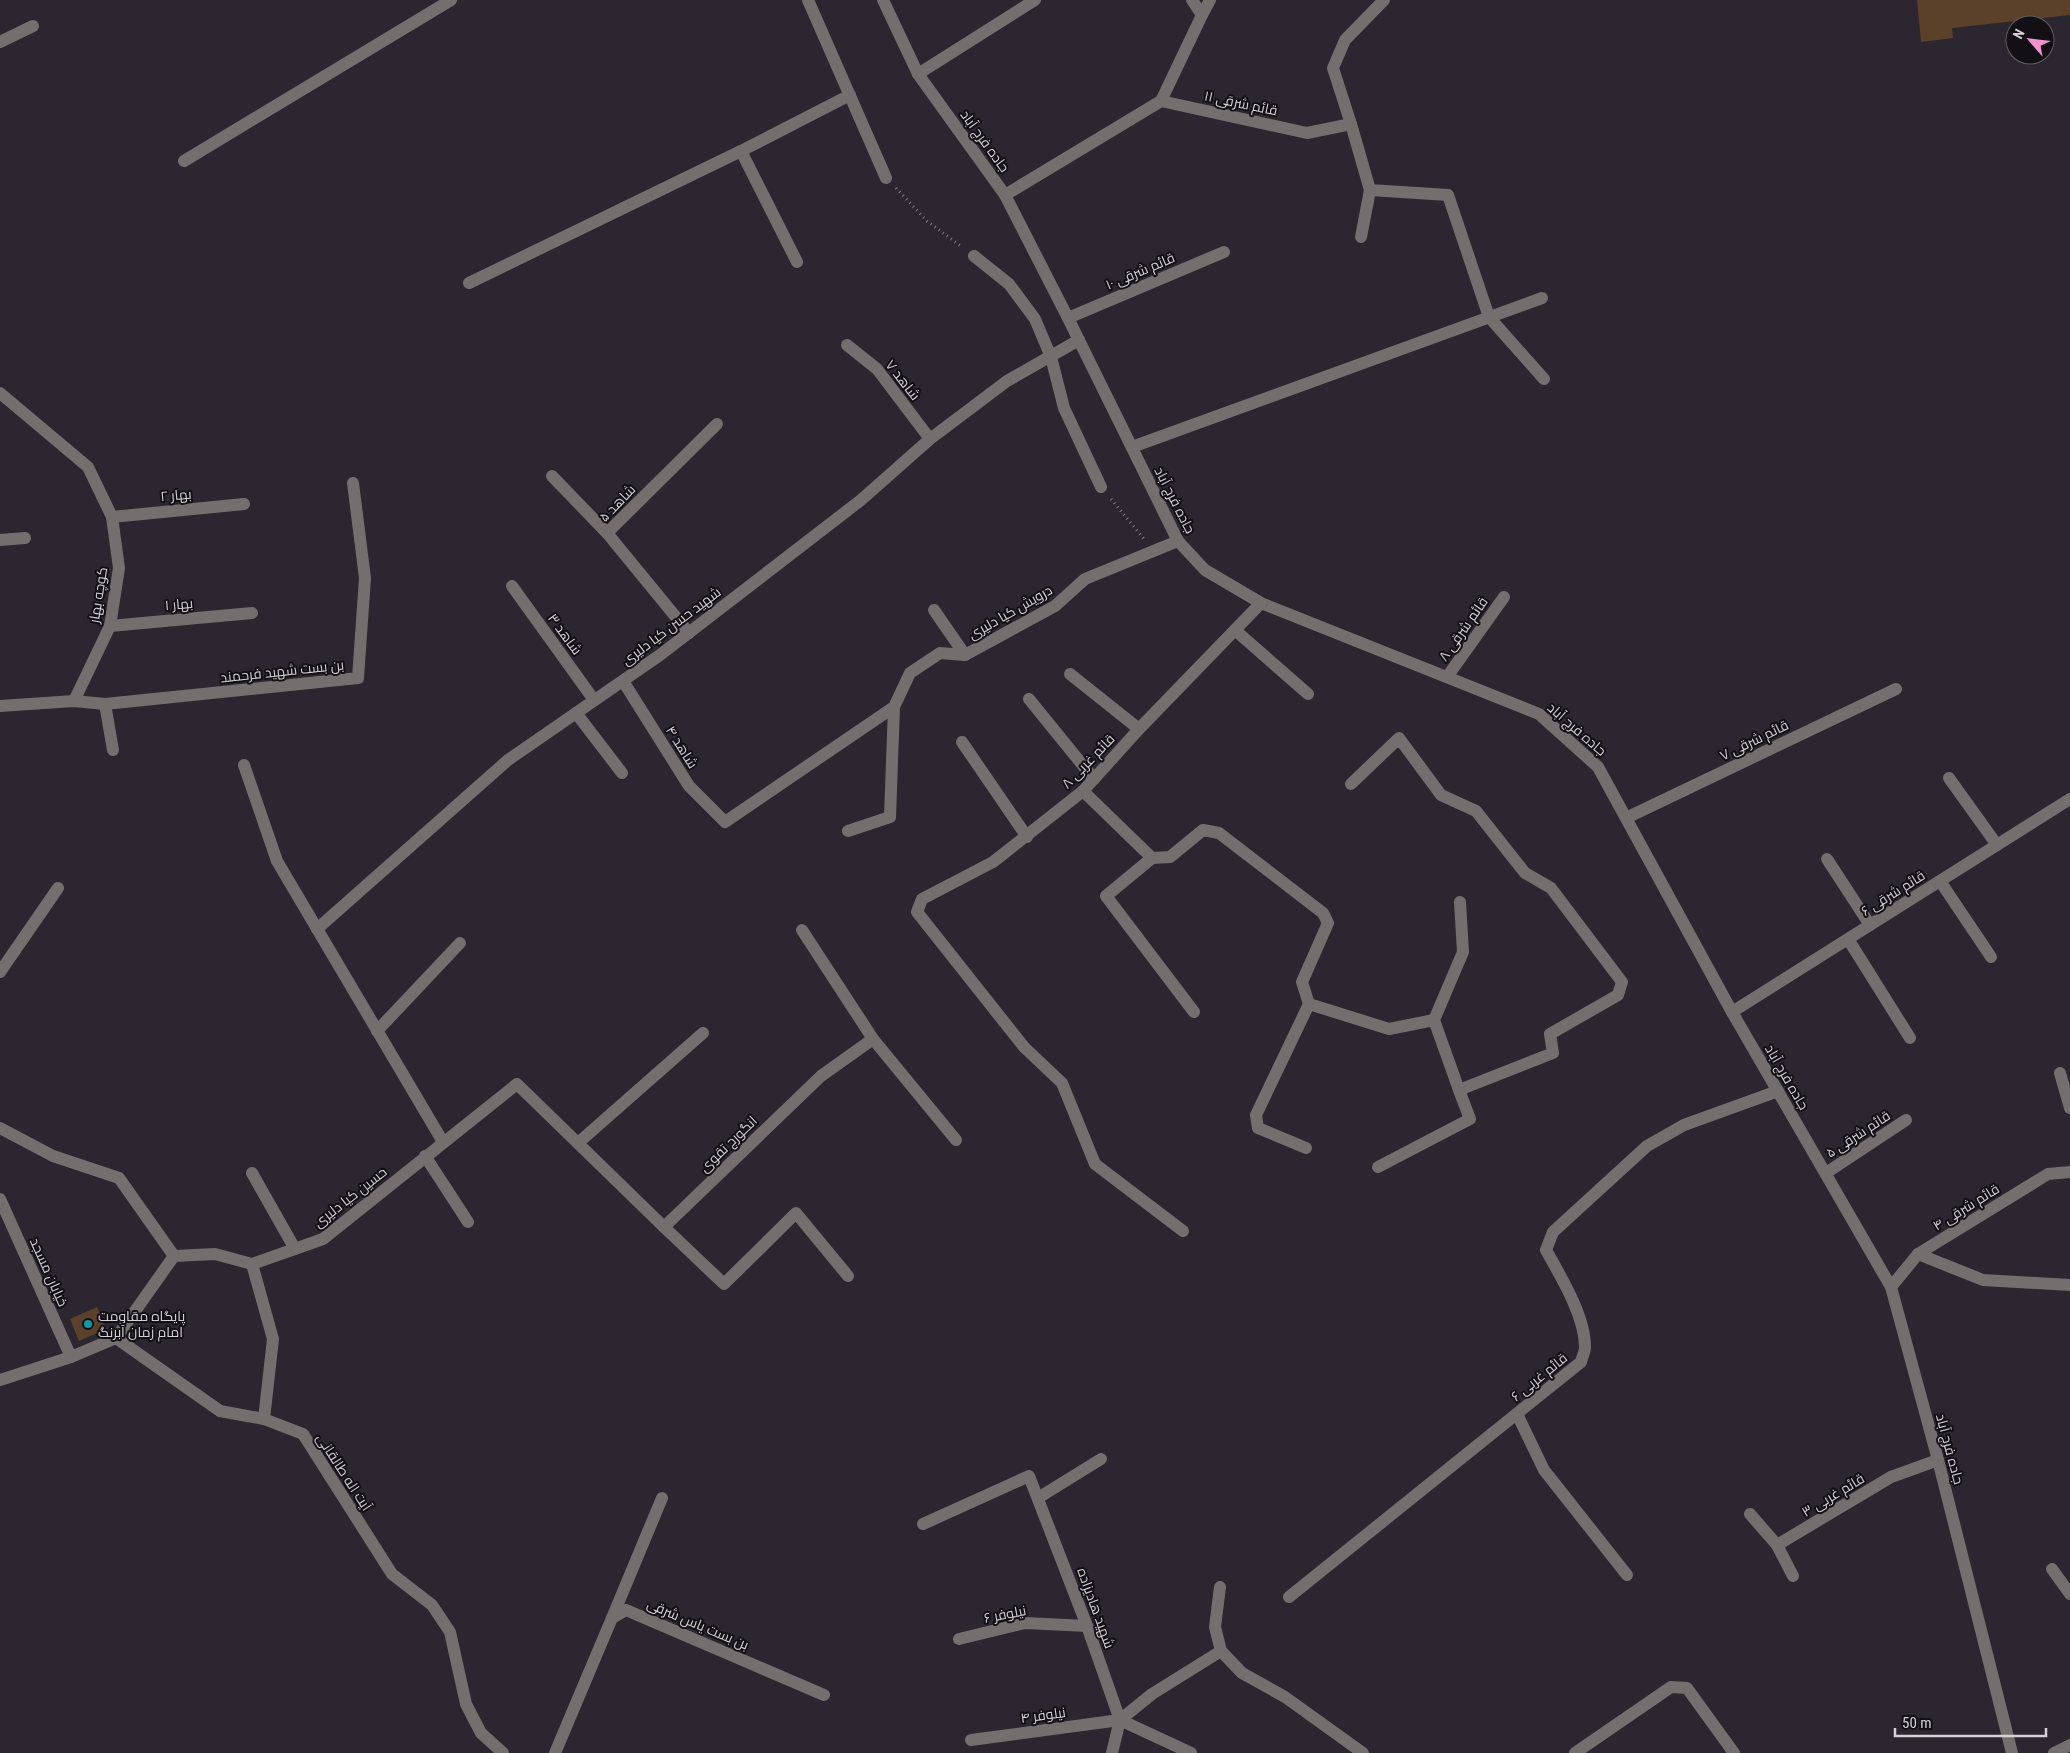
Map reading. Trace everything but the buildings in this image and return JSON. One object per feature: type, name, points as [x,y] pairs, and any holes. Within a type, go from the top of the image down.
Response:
[{"type":"street","points":[[184,161],[451,0]]},
{"type":"street","points":[[808,0],[886,178]]},
{"type":"street","name":"جاده فرج آباد","points":[[883,0],[918,74],[1005,195],[1178,541],[1205,570],[1261,602],[1539,714],[1598,767],[1732,1012],[1891,1287],[1938,1460],[2012,1753]]},
{"type":"street","points":[[918,74],[1035,0]]},
{"type":"street","points":[[1192,0],[1202,15]]},
{"type":"street","points":[[1005,195],[1162,101],[1210,0]]},
{"type":"street","points":[[1361,237],[1370,190],[1333,68],[1344,40],[1384,0]]},
{"type":"street","points":[[0,42],[33,26]]},
{"type":"street","points":[[469,284],[741,151],[850,95]]},
{"type":"street","name":"قائم شرقی ۱۱","points":[[1162,101],[1307,133],[1351,124]]},
{"type":"street","points":[[741,151],[797,262]]},
{"type":"street","points":[[1370,190],[1448,195],[1489,317],[1544,379]]},
{"type":"street","name":"قائم شرقی ۱۰","points":[[1068,318],[1224,252]]},
{"type":"street","points":[[974,256],[1009,284],[1035,319],[1051,357],[1064,408],[1101,487]]},
{"type":"street","points":[[1132,447],[1542,298]]},
{"type":"street","name":"شهید حسن کیا دلیری","points":[[317,929],[508,760],[689,633],[862,500],[930,438],[1007,381],[1079,340]]},
{"type":"street","name":"شاهد ۷","points":[[847,345],[877,369],[930,438]]},
{"type":"street","name":"کوچه بهار","points":[[0,393],[88,467],[112,517],[119,568],[110,626],[74,701]]},
{"type":"street","name":"شاهد ۵","points":[[689,633],[606,533],[717,424]]},
{"type":"street","points":[[552,476],[606,533]]},
{"type":"street","name":"بن بست شهید فرحمند","points":[[74,701],[105,704],[358,678],[365,578],[353,484]]},
{"type":"street","name":"بهار ۲","points":[[112,517],[244,504]]},
{"type":"street","points":[[0,540],[25,538]]},
{"type":"street","name":"درویش کیا دلیری","points":[[894,707],[910,673],[940,654],[965,656],[1055,606],[1085,579],[1178,541]]},
{"type":"street","name":"شاهد ۳","points":[[512,586],[594,700]]},
{"type":"street","name":"قائم شرقی ۸","points":[[1447,677],[1504,597]]},
{"type":"street","name":"قائم غربی ۸","points":[[1183,1230],[1095,1164],[1062,1084],[1024,1047],[917,912],[922,899],[993,862],[1083,791],[1139,729],[1261,602]]},
{"type":"street","points":[[934,610],[965,656]]},
{"type":"street","name":"بهار ۱","points":[[110,626],[252,613]]},
{"type":"street","points":[[1235,630],[1308,694]]},
{"type":"street","points":[[1070,674],[1139,729]]},
{"type":"street","name":"شاهد ۴","points":[[623,680],[689,786],[725,822],[894,707]]},
{"type":"street","name":"قائم شرقی ۷","points":[[1626,818],[1896,689]]},
{"type":"street","points":[[1029,699],[1094,780]]},
{"type":"street","points":[[0,706],[74,701]]},
{"type":"street","points":[[105,704],[114,750]]},
{"type":"street","points":[[848,830],[890,817],[894,707]]},
{"type":"street","points":[[576,713],[622,773]]},
{"type":"street","points":[[1351,784],[1399,738],[1441,794],[1476,811],[1525,873],[1550,888],[1622,982],[1618,995],[1550,1034],[1552,1053],[1459,1090]]},
{"type":"street","points":[[962,742],[1027,837]]},
{"type":"street","points":[[244,766],[277,861],[443,1142]]},
{"type":"street","points":[[1949,778],[1997,845]]},
{"type":"street","points":[[1083,791],[1152,858]]},
{"type":"street","name":"قائم شرقی ۶","points":[[1732,1012],[1997,845],[2068,804]]},
{"type":"street","points":[[1194,1012],[1106,896],[1152,858],[1170,857],[1202,830],[1218,833],[1323,913],[1328,924],[1302,982],[1308,1004],[1256,1115],[1258,1128],[1306,1148]]},
{"type":"street","points":[[1827,859],[1870,925]]},
{"type":"street","points":[[1940,881],[1991,957]]},
{"type":"street","points":[[0,972],[58,888]]},
{"type":"street","points":[[1378,1168],[1470,1119],[1434,1020],[1463,952],[1460,902]]},
{"type":"street","points":[[802,930],[873,1039],[956,1140]]},
{"type":"street","points":[[1848,939],[1910,1038]]},
{"type":"street","points":[[377,1031],[460,942]]},
{"type":"street","points":[[1308,1004],[1389,1029],[1434,1020]]},
{"type":"street","points":[[703,1033],[578,1143],[724,1284],[796,1213],[848,1276]]},
{"type":"street","name":"انگورج تقوی","points":[[664,1227],[820,1076],[873,1039]]},
{"type":"street","points":[[2060,1073],[2070,1108]]},
{"type":"street","name":"حسین کیا دلیری","points":[[252,1264],[323,1239],[517,1084],[578,1143]]},
{"type":"street","name":"قائم غربی ۶","points":[[1289,1597],[1581,1362],[1586,1348],[1580,1322],[1570,1292],[1546,1250],[1552,1232],[1647,1146],[1684,1125],[1778,1091]]},
{"type":"street","name":"قائم شرقی ۵","points":[[1826,1173],[1906,1120]]},
{"type":"street","points":[[0,1128],[53,1156],[119,1178],[174,1256]]},
{"type":"street","points":[[425,1156],[468,1222]]},
{"type":"street","name":"قائم شرقی ۴","points":[[1891,1287],[1918,1254],[2048,1174],[2070,1172]]},
{"type":"street","points":[[252,1173],[295,1249]]},
{"type":"street","name":"خیابان مسجد","points":[[0,1199],[71,1357]]},
{"type":"street","points":[[174,1256],[215,1254],[252,1264],[273,1339],[264,1419]]},
{"type":"street","points":[[1918,1254],[1983,1280],[2070,1285]]},
{"type":"street","points":[[0,1380],[71,1357],[116,1338],[174,1256]]},
{"type":"street","name":"آیت اله طالقانی","points":[[116,1338],[220,1411],[264,1419],[302,1434],[392,1574],[432,1605],[450,1632],[466,1704],[480,1733],[503,1753]]},
{"type":"street","points":[[1517,1414],[1544,1470],[1627,1575]]},
{"type":"street","points":[[1038,1498],[1102,1459]]},
{"type":"street","name":"قائم غربی ۳","points":[[1777,1546],[1891,1477],[1938,1460]]},
{"type":"street","name":"شهید هادیزاده","points":[[923,1524],[1029,1476],[1087,1626],[1120,1720]]},
{"type":"street","points":[[555,1753],[662,1498]]},
{"type":"street","points":[[1750,1514],[1777,1546],[1793,1576]]},
{"type":"street","points":[[2052,1568],[2070,1594]]},
{"type":"street","points":[[1220,1587],[1215,1627],[1220,1652],[1242,1673],[1285,1697],[1363,1753]]},
{"type":"street","name":"بن بست یاس شرقی","points":[[612,1618],[626,1610],[824,1695]]},
{"type":"street","name":"نیلوفر ۶","points":[[959,1640],[1025,1623],[1087,1626]]},
{"type":"street","points":[[1112,1753],[1120,1720],[1152,1694],[1220,1652]]},
{"type":"street","points":[[1575,1753],[1671,1688],[1687,1688],[1734,1753]]},
{"type":"street","points":[[1120,1720],[1191,1753]]},
{"type":"street","name":"نیلوفر ۴","points":[[970,1740],[1120,1720]]},
{"type":"street","points":[[2054,1753],[2070,1745]]},
{"type":"path","points":[[886,178],[927,221],[974,256]]},
{"type":"path","points":[[1101,487],[1153,550]]},
{"type":"place","name":"پایگاه مقاومت امام زمان آبرنگ","points":[[88,1324]]}]
